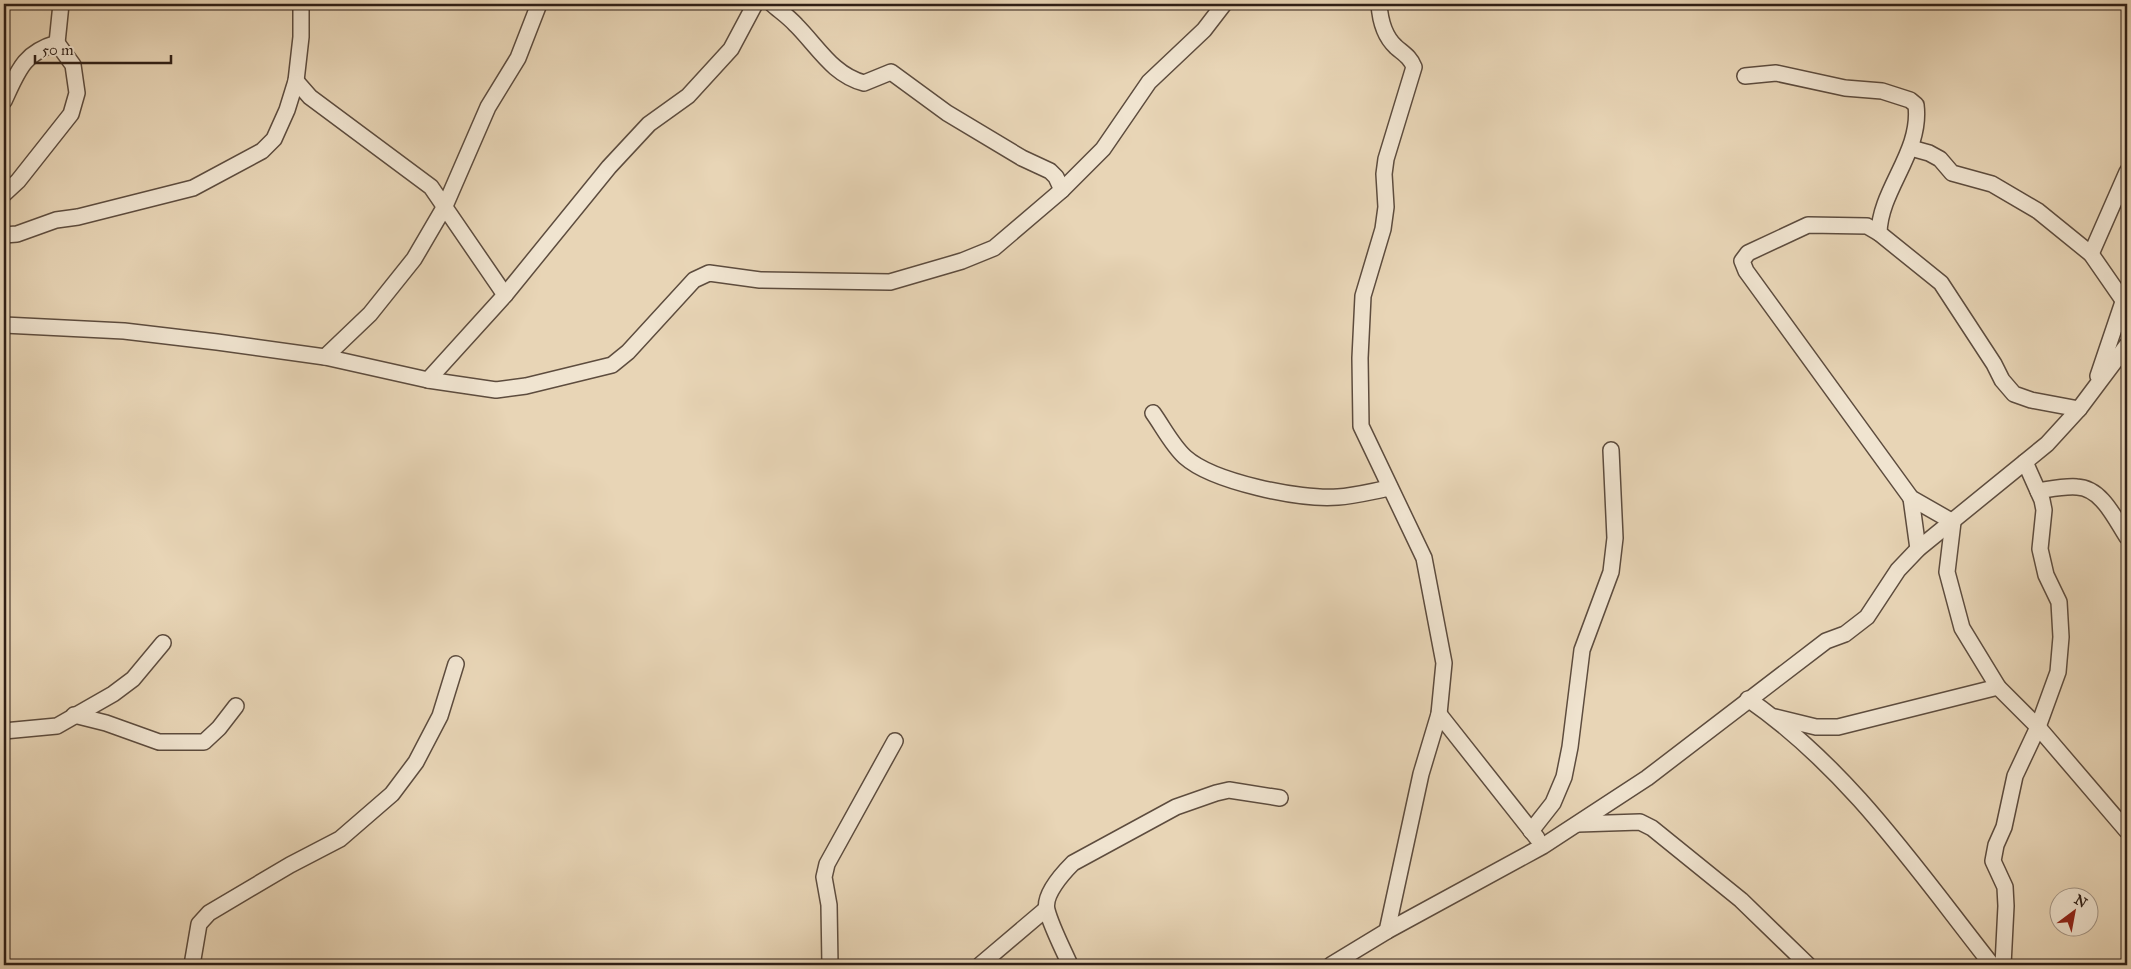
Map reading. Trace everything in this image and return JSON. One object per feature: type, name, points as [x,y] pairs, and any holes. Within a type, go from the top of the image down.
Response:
[{"type":"street","points":[[4,194],[18,181],[71,114],[77,93],[73,65],[57,43],[61,4]]},
{"type":"street","points":[[4,235],[17,234],[56,220],[78,217],[193,188],[262,151],[274,139],[287,110],[296,80],[301,37],[301,4]]},
{"type":"street","points":[[325,356],[370,314],[414,259],[445,206],[488,107],[518,58],[539,4]]},
{"type":"street","points":[[428,380],[505,295],[609,167],[649,124],[688,96],[731,49],[755,4]]},
{"type":"street","points":[[772,4],[797,25],[824,58],[843,74],[864,83],[891,72],[947,112],[1022,158],[1050,171],[1056,177],[1062,190]]},
{"type":"street","points":[[4,325],[124,332],[325,356],[428,380],[496,390],[526,386],[612,365],[628,352],[694,280],[709,274],[760,280],[890,282],[962,262],[994,248],[1062,190],[1103,148],[1149,82],[1204,30],[1224,4]]},
{"type":"street","points":[[1379,4],[1380,19],[1386,32],[1395,46],[1411,59],[1414,67],[1386,159],[1384,174],[1386,207],[1383,229],[1363,296],[1360,358],[1361,426],[1424,558],[1444,663],[1440,714],[1421,774],[1387,931]]},
{"type":"street","points":[[4,101],[20,65],[40,48],[57,43]]},
{"type":"street","points":[[1745,76],[1776,73],[1845,88],[1882,91],[1910,100],[1916,105],[1917,112],[1911,148],[1875,225]]},
{"type":"street","points":[[296,80],[310,97],[431,186],[505,295]]},
{"type":"street","points":[[287,110],[310,97]]},
{"type":"street","points":[[1911,148],[1929,153],[1940,159],[1952,173],[1992,184],[2038,210],[2091,254],[2125,304],[2094,386]]},
{"type":"street","points":[[2091,254],[2127,172]]},
{"type":"street","points":[[1953,522],[1911,498],[1746,271],[1742,261],[1748,252],[1808,225],[1875,225],[1941,283],[1994,364],[2002,380],[2014,394],[2031,400],[2079,409]]},
{"type":"street","points":[[1331,965],[1387,931],[1543,846],[1577,824],[1647,778],[1826,641],[1845,634],[1867,617],[1898,570],[1918,549],[2047,444],[2079,409],[2094,386],[2127,345]]},
{"type":"street","points":[[1153,413],[1184,456],[1198,466],[1257,487],[1300,496],[1337,497],[1390,488]]},
{"type":"street","points":[[1531,831],[1553,803],[1564,777],[1570,747],[1582,650],[1611,572],[1615,538],[1611,450]]},
{"type":"street","points":[[2002,965],[2006,906],[2004,888],[1993,861],[1996,844],[2004,827],[2015,776],[2038,728],[2058,672],[2061,637],[2059,602],[2046,575],[2040,549],[2044,510],[2026,462]]},
{"type":"street","points":[[2038,491],[2079,487],[2092,492],[2104,501],[2127,537]]},
{"type":"street","points":[[1911,498],[1918,549]]},
{"type":"street","points":[[1953,522],[1947,572],[1962,628],[1998,687],[2038,728],[2127,831]]},
{"type":"street","points":[[4,731],[57,726],[113,694],[133,679],[163,643]]},
{"type":"street","points":[[192,965],[199,924],[209,912],[290,865],[340,839],[392,794],[416,762],[440,716],[456,664]]},
{"type":"street","points":[[1773,717],[1816,727],[1838,727],[1998,687]]},
{"type":"street","points":[[1748,699],[1773,717],[1866,804],[1992,965]]},
{"type":"street","points":[[74,715],[106,723],[158,742],[204,742],[220,728],[236,706]]},
{"type":"street","points":[[1440,714],[1543,846]]},
{"type":"street","points":[[830,965],[829,905],[824,877],[827,864],[895,742]]},
{"type":"street","points":[[980,965],[1046,908],[1052,889],[1063,872],[1073,863],[1176,807],[1229,790],[1280,798]]},
{"type":"street","points":[[1577,824],[1640,822],[1652,828],[1741,900],[1808,965]]},
{"type":"street","points":[[1046,908],[1070,965]]}]
